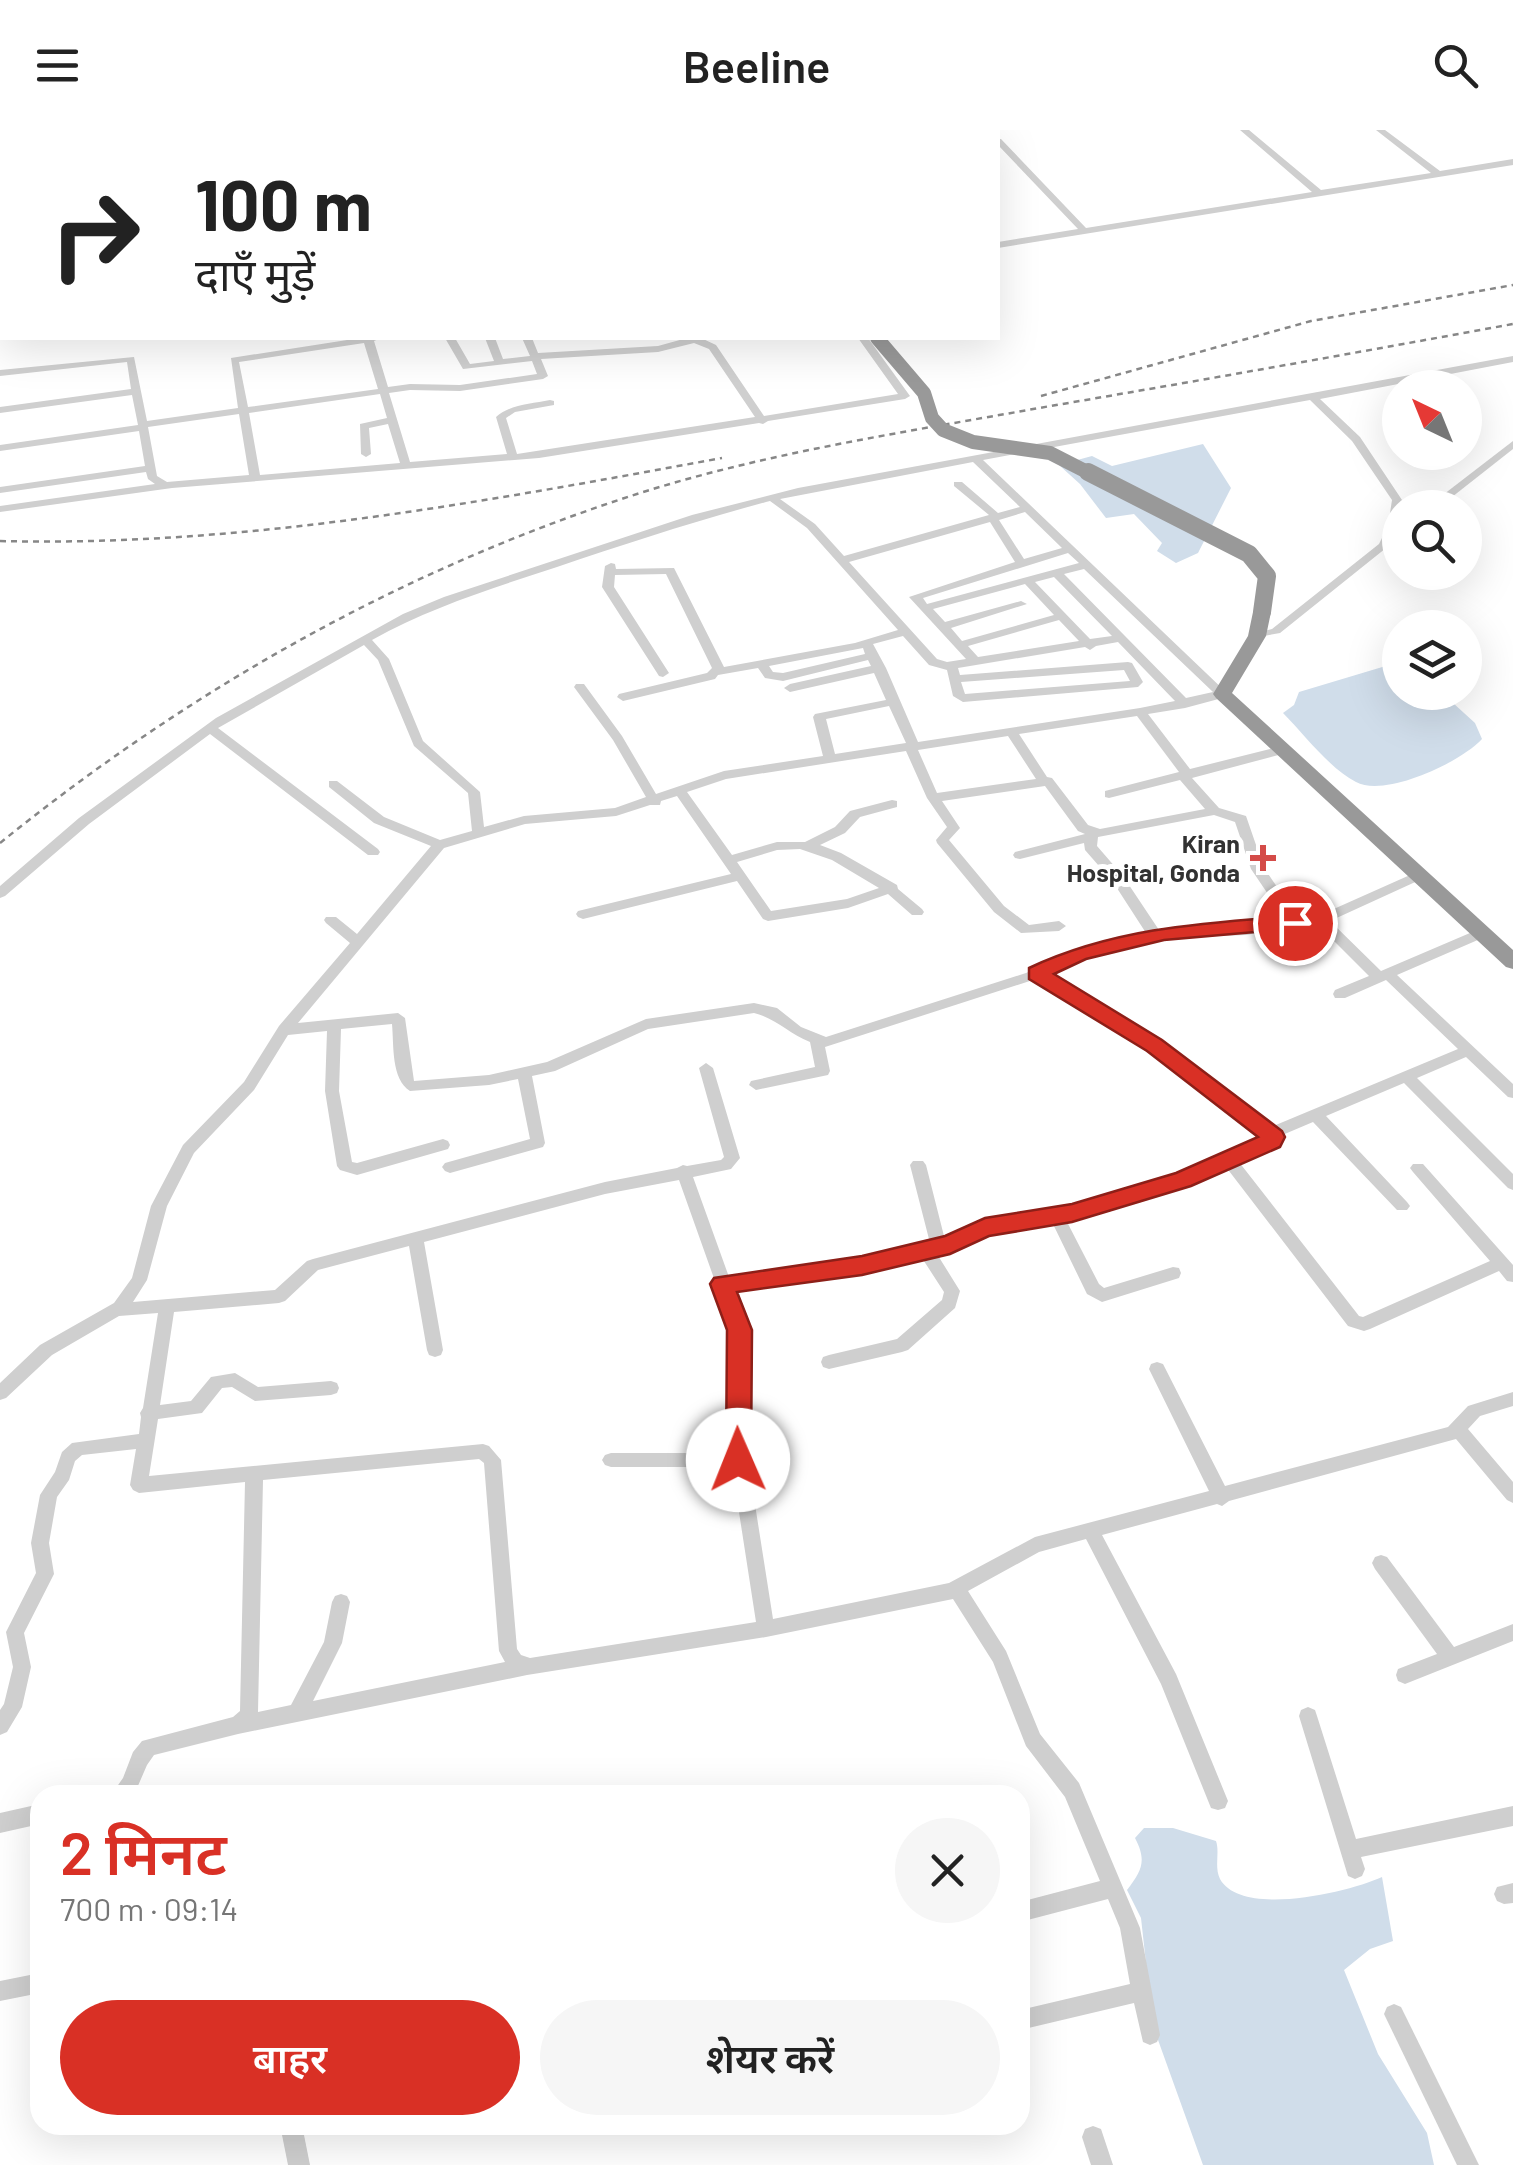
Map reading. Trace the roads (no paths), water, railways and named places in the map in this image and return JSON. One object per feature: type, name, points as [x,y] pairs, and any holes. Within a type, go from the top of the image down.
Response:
[{"type":"highway","points":[[878,340],[924,393],[932,418],[943,430],[973,442],[1050,453],[1250,554],[1266,576],[1262,612],[1257,636],[1222,694],[1511,956]]},
{"type":"street","points":[[1244,130],[1319,193]]},
{"type":"street","points":[[1380,130],[1438,174]]},
{"type":"street","points":[[1000,144],[1084,231]]},
{"type":"street","points":[[1000,245],[1513,162]]},
{"type":"street","points":[[255,477],[234,360],[362,340]]},
{"type":"street","points":[[368,340],[406,466]]},
{"type":"street","points":[[451,340],[464,366],[658,349],[687,340]]},
{"type":"street","points":[[491,340],[500,363]]},
{"type":"street","points":[[0,448],[383,391],[543,376],[528,340]]},
{"type":"street","points":[[569,340],[573,354]]},
{"type":"street","points":[[589,340],[592,353]]},
{"type":"street","points":[[698,340],[714,347],[763,421]]},
{"type":"street","points":[[0,510],[164,486],[513,457],[906,396],[864,340]]},
{"type":"street","points":[[0,370],[127,358],[133,363],[152,477],[164,486]]},
{"type":"street","points":[[0,893],[85,820],[210,728],[366,639],[448,599],[696,518],[772,498],[1513,359]]},
{"type":"street","points":[[484,365],[493,383]]},
{"type":"street","points":[[0,410],[138,391]]},
{"type":"street","points":[[1312,398],[1356,439],[1390,490]]},
{"type":"street","points":[[513,457],[501,417],[512,410],[550,403]]},
{"type":"street","points":[[366,454],[364,426],[392,420]]},
{"type":"street","points":[[1453,490],[1513,444]]},
{"type":"street","points":[[976,459],[1222,694]]},
{"type":"street","points":[[0,490],[150,468]]},
{"type":"street","points":[[958,484],[995,517],[1022,563]]},
{"type":"street","points":[[150,489],[153,507]]},
{"type":"street","points":[[772,498],[806,521],[933,662],[953,674],[1128,666],[1137,682],[963,698],[953,674],[952,662],[1090,646],[1120,638]]},
{"type":"street","points":[[842,560],[1027,508]]},
{"type":"street","points":[[1257,636],[1276,631],[1382,546]]},
{"type":"street","points":[[972,659],[924,608],[917,595],[1069,549]]},
{"type":"street","points":[[600,551],[614,572]]},
{"type":"street","points":[[924,608],[1085,565]]},
{"type":"street","points":[[614,572],[670,570],[718,672]]},
{"type":"street","points":[[614,572],[608,587],[662,673]]},
{"type":"street","points":[[1056,572],[1185,704]]},
{"type":"street","points":[[1026,579],[1090,646]]},
{"type":"street","points":[[942,627],[1021,604]]},
{"type":"street","points":[[960,646],[1062,616]]},
{"type":"street","points":[[624,696],[905,632]]},
{"type":"street","points":[[366,639],[383,659],[418,743],[474,792],[478,831]]},
{"type":"street","points":[[861,643],[877,661],[933,798],[954,828],[942,840],[999,908],[1031,932],[1059,926]]},
{"type":"street","points":[[761,663],[769,675],[783,677],[877,661]]},
{"type":"street","points":[[790,688],[877,661]]},
{"type":"street","points":[[580,686],[618,739],[655,802]]},
{"type":"street","points":[[118,1310],[139,1280],[159,1206],[188,1149],[250,1086],[284,1030],[439,846],[524,820],[616,812],[655,802],[724,775],[1140,712],[1222,694]]},
{"type":"street","points":[[830,760],[819,718],[893,702]]},
{"type":"street","points":[[1140,712],[1214,811]]},
{"type":"street","points":[[210,728],[373,852]]},
{"type":"street","points":[[1012,731],[1043,780],[1056,786],[1091,835],[1090,847],[1118,878],[1155,936]]},
{"type":"street","points":[[1109,794],[1282,750]]},
{"type":"street","points":[[933,798],[1043,780]]},
{"type":"street","points":[[333,784],[390,826],[439,846]]},
{"type":"street","points":[[680,791],[772,917],[848,903],[892,888]]},
{"type":"street","points":[[808,846],[840,830],[852,816],[892,804]]},
{"type":"street","points":[[1020,855],[1091,835],[1214,811],[1241,819],[1258,869],[1295,923]]},
{"type":"street","points":[[729,860],[784,844],[808,846],[868,871],[917,912]]},
{"type":"street","points":[[817,1041],[1036,974],[1080,952],[1155,936],[1319,918],[1419,875]]},
{"type":"street","points":[[583,914],[740,876]]},
{"type":"street","points":[[1319,918],[1513,1092]]},
{"type":"street","points":[[331,920],[359,943]]},
{"type":"street","points":[[1340,994],[1482,933]]},
{"type":"street","points":[[722,1284],[862,1265],[932,1249],[985,1228],[1056,1215],[1182,1180],[1272,1140],[1270,1134],[1154,1046],[1036,974]]},
{"type":"street","points":[[284,1030],[398,1018],[405,1079],[410,1086],[524,1072],[575,1058],[646,1024],[754,1008],[772,1012],[817,1041],[823,1071],[756,1085]]},
{"type":"street","points":[[334,1026],[332,1091],[345,1166],[358,1169],[443,1145]]},
{"type":"street","points":[[1270,1134],[1469,1050]]},
{"type":"street","points":[[0,1392],[46,1350],[118,1310],[279,1296],[309,1267],[415,1237],[726,1164],[732,1158],[706,1068]]},
{"type":"street","points":[[450,1167],[538,1144],[524,1072]]},
{"type":"street","points":[[1406,1076],[1513,1184]]},
{"type":"street","points":[[1316,1114],[1402,1206]]},
{"type":"street","points":[[1229,1160],[1354,1321],[1364,1324],[1500,1263]]},
{"type":"street","points":[[829,1362],[897,1348],[949,1303],[952,1291],[932,1249],[918,1164]]},
{"type":"street","points":[[1418,1168],[1513,1276]]},
{"type":"street","points":[[683,1172],[740,1330],[738,1460],[766,1629]]},
{"type":"street","points":[[1056,1215],[1093,1289],[1102,1295],[1173,1273]]},
{"type":"street","points":[[415,1237],[434,1350]]},
{"type":"street","points":[[166,1307],[137,1480],[144,1487],[476,1451],[488,1454],[492,1460],[508,1650],[525,1667]]},
{"type":"street","points":[[1157,1369],[1222,1498]]},
{"type":"street","points":[[148,1413],[196,1408],[217,1382],[238,1381],[255,1394],[331,1388]]},
{"type":"street","points":[[131,1785],[140,1756],[149,1748],[238,1725],[525,1667],[766,1629],[957,1590],[1022,1550],[1458,1430],[1474,1412],[1513,1398]]},
{"type":"street","points":[[1458,1430],[1513,1495]]},
{"type":"street","points":[[0,1726],[12,1706],[22,1668],[17,1626],[45,1574],[40,1543],[49,1495],[63,1475],[68,1457],[78,1448],[144,1441]]},
{"type":"street","points":[[612,1460],[738,1460]]},
{"type":"street","points":[[238,1725],[248,1715],[254,1476]]},
{"type":"street","points":[[1091,1531],[1170,1680],[1218,1800]]},
{"type":"street","points":[[1382,1563],[1450,1657]]},
{"type":"street","points":[[957,1590],[1000,1657],[1033,1740],[1072,1790],[1130,1928],[1150,2035]]},
{"type":"street","points":[[297,1714],[333,1643],[340,1602]]},
{"type":"street","points":[[1405,1675],[1513,1632]]},
{"type":"street","points":[[1308,1716],[1353,1860],[1513,1816]]},
{"type":"street","points":[[0,1824],[30,1816]]},
{"type":"street","points":[[1030,1909],[1114,1888]]},
{"type":"street","points":[[0,1992],[30,1985]]},
{"type":"street","points":[[1030,2018],[1142,1991]]},
{"type":"street","points":[[1394,2014],[1468,2165]]},
{"type":"street","points":[[293,2135],[299,2165]]},
{"type":"street","points":[[1093,2136],[1102,2165]]},
{"type":"water","points":[[1203,444],[1231,488],[1198,553],[1176,563],[1157,551],[1162,543],[1134,514],[1106,518],[1080,484],[1059,465],[1092,456],[1112,466]]},
{"type":"water","points":[[1382,667],[1382,710],[1461,710],[1475,723],[1482,739],[1458,758],[1422,775],[1369,786],[1336,768],[1283,713],[1294,705],[1299,692]]},
{"type":"water","points":[[1144,1828],[1173,1828],[1216,1841],[1220,1879],[1232,1891],[1250,1897],[1322,1895],[1382,1877],[1393,1941],[1370,1949],[1344,1970],[1378,2054],[1427,2133],[1434,2165],[1203,2165],[1153,2026],[1141,1918],[1127,1890],[1141,1865],[1135,1838]]},
{"type":"railway","points":[[1041,396],[1311,321],[1513,285]]},
{"type":"railway","points":[[0,843],[148,733],[304,638],[468,558],[640,493],[838,444],[1513,324]]},
{"type":"railway","points":[[0,541],[92,541],[273,529],[453,505],[722,458]]},
{"type":"place","name":"Kiran Hospital, Gonda","points":[[1263,858]]}]
